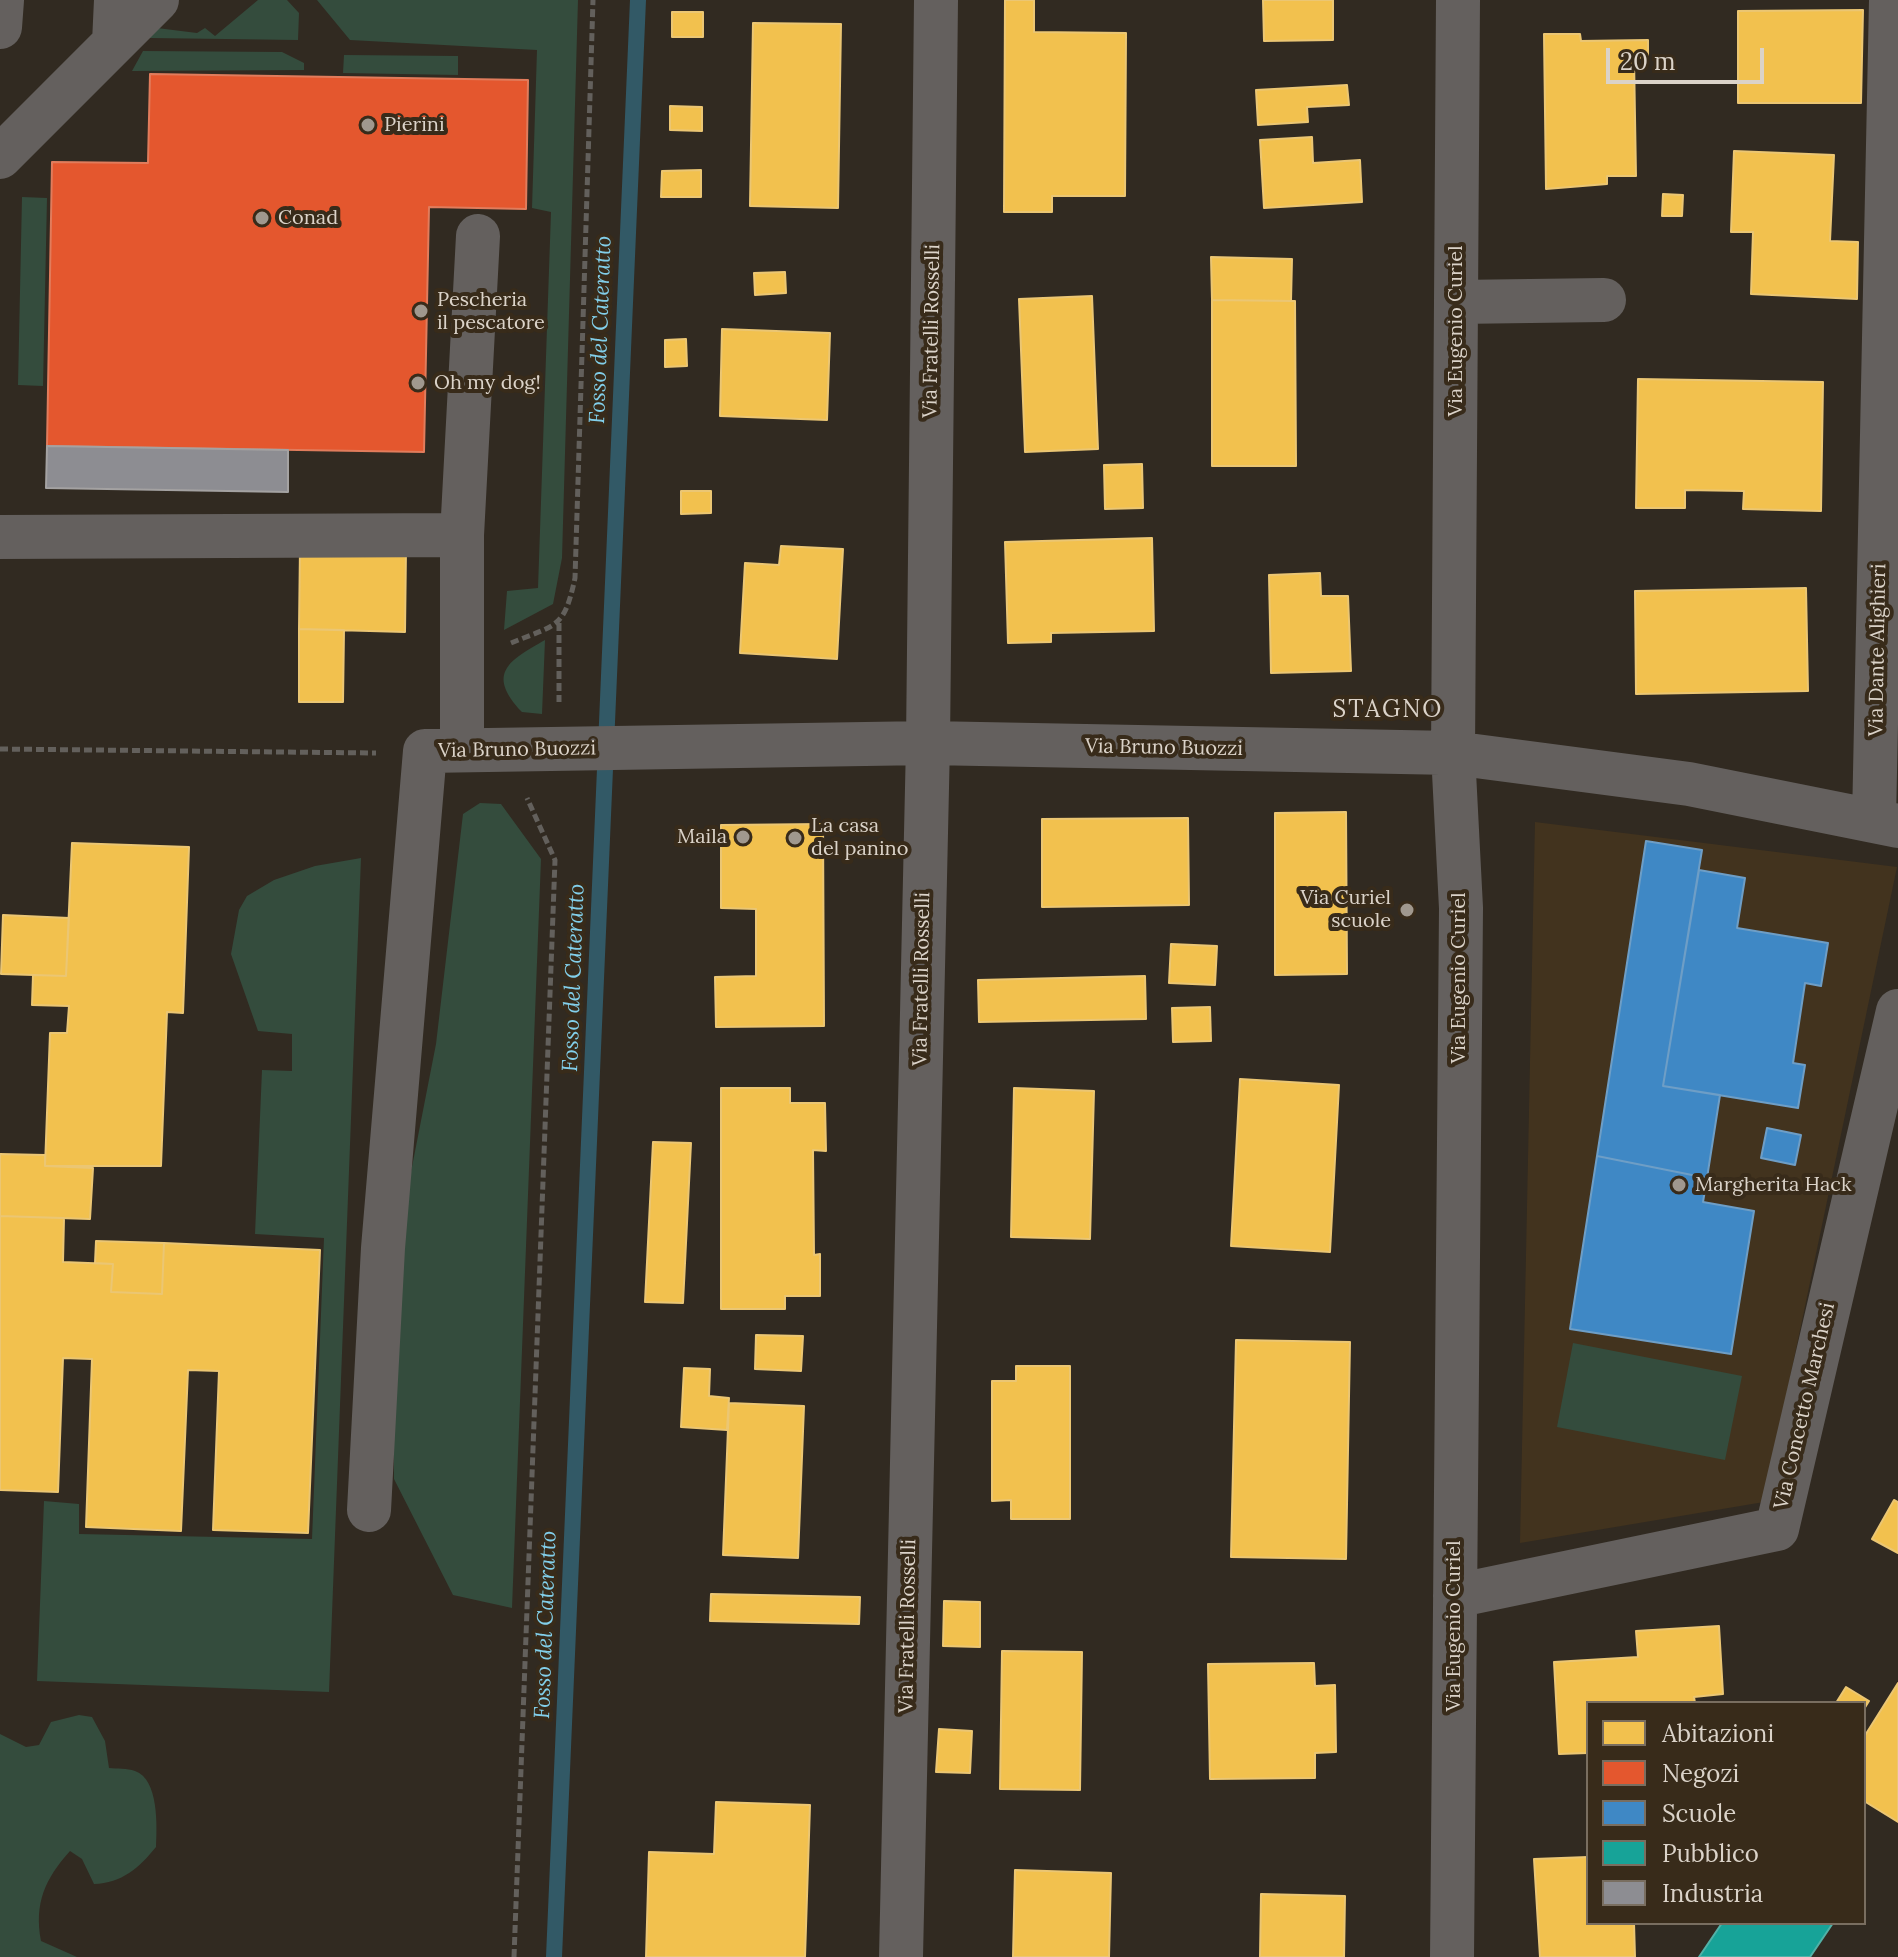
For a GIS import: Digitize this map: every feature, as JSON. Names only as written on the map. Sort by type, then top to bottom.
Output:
[{"type":"street","points":[[0,27],[2,0]]},
{"type":"street","points":[[114,43],[116,0]]},
{"type":"street","points":[[0,157],[157,0]]},
{"type":"street","name":"Via Fratelli Rosselli","points":[[901,1957],[928,743],[936,0]]},
{"type":"street","name":"Via Eugenio Curiel","points":[[1452,1957],[1461,908],[1453,753],[1458,0]]},
{"type":"street","name":"Via Dante Alighieri","points":[[1886,824],[1891,0]]},
{"type":"street","points":[[369,1510],[383,1248],[444,750],[462,535],[478,236]]},
{"type":"street","points":[[1456,302],[1604,300]]},
{"type":"street","points":[[0,537],[462,535]]},
{"type":"street","name":"Via Bruno Buozzi","points":[[444,750],[505,750],[566,730],[636,748],[928,743],[1453,753],[1689,784],[1886,824]]},
{"type":"street","name":"Via Concetto Marchesi","points":[[1455,1596],[1777,1529],[1898,1011]]},
{"type":"path","points":[[501,648],[559,623],[568,610],[575,578],[593,0]]},
{"type":"path","points":[[559,623],[566,730]]},
{"type":"path","points":[[0,749],[444,750]]},
{"type":"path","points":[[505,750],[555,860],[514,1957]]},
{"type":"shaded area","name":"Margherita Hack","points":[[1535,822],[1897,867],[1764,1502],[1520,1543]]},
{"type":"green space","points":[[258,0],[287,0],[299,13],[298,40],[150,38],[149,27],[197,33],[205,28],[215,36]]},
{"type":"green space","points":[[317,0],[578,0],[562,558],[553,604],[504,630],[507,591],[538,588],[551,212],[532,208],[537,50],[350,40]]},
{"type":"green space","points":[[143,51],[282,52],[304,63],[304,70],[132,71]]},
{"type":"green space","points":[[344,55],[458,56],[458,75],[343,73]]},
{"type":"green space","points":[[22,197],[47,198],[43,386],[18,385]]},
{"type":"green space","points":[[545,640],[542,714],[522,712],[505,687],[506,669],[521,654]]},
{"type":"green space","points":[[480,803],[501,804],[541,859],[512,1608],[453,1595],[394,1479],[393,1264],[436,1044],[463,814]]},
{"type":"green space","points":[[361,858],[329,1692],[37,1681],[44,1501],[79,1504],[79,1534],[312,1539],[324,1238],[255,1234],[262,1070],[292,1071],[292,1034],[258,1031],[231,954],[239,910],[247,896],[274,880],[315,866]]},
{"type":"green space","points":[[1573,1343],[1742,1376],[1725,1460],[1557,1427]]},
{"type":"green space","points":[[79,1715],[92,1717],[105,1741],[109,1768],[135,1771],[149,1783],[155,1804],[156,1847],[129,1873],[113,1881],[94,1884],[82,1859],[70,1851],[48,1882],[41,1903],[39,1927],[41,1941],[77,1957],[0,1957],[0,1734],[26,1747],[39,1745],[51,1722]]},
{"type":"building: Abitazioni","points":[[1005,0],[1034,0],[1034,32],[1126,33],[1125,196],[1052,196],[1052,212],[1004,212]]},
{"type":"building: Abitazioni","points":[[1263,0],[1333,0],[1333,40],[1264,41]]},
{"type":"building: Abitazioni","points":[[1863,10],[1861,103],[1738,103],[1738,11]]},
{"type":"building: Abitazioni","points":[[672,12],[703,12],[703,37],[672,37]]},
{"type":"building: Abitazioni","points":[[753,23],[841,24],[838,208],[750,206]]},
{"type":"building: Abitazioni","points":[[1544,34],[1580,34],[1581,41],[1648,40],[1648,57],[1634,58],[1636,176],[1607,176],[1607,184],[1546,189]]},
{"type":"building: Abitazioni","points":[[1347,85],[1349,105],[1307,107],[1308,122],[1258,125],[1256,90]]},
{"type":"building: Abitazioni","points":[[670,106],[702,107],[702,131],[670,130]]},
{"type":"building: Abitazioni","points":[[1312,137],[1313,163],[1360,160],[1362,202],[1264,208],[1260,140]]},
{"type":"building: Abitazioni","points":[[1734,151],[1834,155],[1830,241],[1858,242],[1857,299],[1751,294],[1753,232],[1731,232]]},
{"type":"building: Abitazioni","points":[[701,170],[701,197],[661,197],[662,171]]},
{"type":"building: Abitazioni","points":[[1663,194],[1683,195],[1682,216],[1662,216]]},
{"type":"building: Abitazioni","points":[[1211,257],[1292,259],[1291,301],[1212,300]]},
{"type":"building: Abitazioni","points":[[785,272],[786,293],[755,295],[754,273]]},
{"type":"building: Abitazioni","points":[[1092,296],[1098,449],[1025,452],[1019,299]]},
{"type":"building: Abitazioni","points":[[1212,300],[1295,301],[1296,466],[1212,466]]},
{"type":"building: Abitazioni","points":[[722,329],[830,333],[827,420],[720,416]]},
{"type":"building: Abitazioni","points":[[686,339],[687,366],[665,367],[665,340]]},
{"type":"building: Abitazioni","points":[[1638,379],[1823,382],[1821,511],[1743,509],[1744,491],[1685,490],[1685,508],[1636,508]]},
{"type":"building: Abitazioni","points":[[1142,464],[1143,508],[1105,509],[1104,465]]},
{"type":"building: Abitazioni","points":[[681,491],[711,491],[711,513],[681,514]]},
{"type":"building: Abitazioni","points":[[1152,538],[1154,631],[1051,633],[1051,642],[1008,643],[1005,542]]},
{"type":"building: Abitazioni","points":[[781,546],[843,549],[837,659],[740,653],[745,563],[779,565]]},
{"type":"building: Abitazioni","points":[[300,547],[406,549],[405,632],[299,629]]},
{"type":"building: Abitazioni","points":[[1320,573],[1321,596],[1348,596],[1351,671],[1271,673],[1269,575]]},
{"type":"building: Abitazioni","points":[[1806,588],[1808,691],[1636,694],[1635,591]]},
{"type":"building: Abitazioni","points":[[299,629],[344,630],[343,702],[299,702]]},
{"type":"building: Abitazioni","points":[[1346,812],[1347,974],[1275,975],[1275,813]]},
{"type":"building: Abitazioni","points":[[1188,818],[1189,905],[1042,907],[1042,819]]},
{"type":"building: Abitazioni","points":[[823,824],[824,1026],[716,1027],[715,977],[756,976],[756,909],[721,908],[721,825]]},
{"type":"building: Abitazioni","points":[[72,843],[189,847],[183,1013],[167,1012],[161,1166],[45,1166],[50,1033],[67,1033],[69,1006],[32,1005],[33,975],[66,976]]},
{"type":"building: Abitazioni","points":[[3,915],[69,918],[66,976],[1,974]]},
{"type":"building: Abitazioni","points":[[1171,944],[1217,946],[1215,985],[1169,983]]},
{"type":"building: Abitazioni","points":[[1145,976],[1146,1019],[979,1022],[978,980]]},
{"type":"building: Abitazioni","points":[[1210,1007],[1211,1041],[1173,1042],[1172,1008]]},
{"type":"building: Abitazioni","points":[[1240,1079],[1339,1085],[1330,1252],[1231,1246]]},
{"type":"building: Abitazioni","points":[[721,1088],[790,1088],[790,1103],[825,1103],[826,1151],[813,1150],[814,1255],[820,1254],[820,1296],[785,1296],[785,1309],[721,1309]]},
{"type":"building: Abitazioni","points":[[1014,1088],[1094,1091],[1090,1239],[1011,1237]]},
{"type":"building: Abitazioni","points":[[653,1142],[691,1143],[683,1303],[645,1302]]},
{"type":"building: Abitazioni","points":[[0,1154],[45,1155],[45,1166],[93,1168],[90,1219],[0,1216]]},
{"type":"building: Abitazioni","points":[[0,1216],[64,1218],[63,1262],[113,1264],[111,1292],[162,1294],[164,1243],[320,1250],[308,1533],[213,1530],[219,1371],[188,1370],[181,1531],[86,1527],[92,1359],[63,1358],[58,1492],[0,1490]]},
{"type":"building: Abitazioni","points":[[96,1241],[164,1243],[162,1294],[111,1292],[113,1264],[95,1263]]},
{"type":"building: Abitazioni","points":[[756,1335],[803,1336],[801,1371],[755,1369]]},
{"type":"building: Abitazioni","points":[[1236,1340],[1350,1342],[1346,1559],[1231,1557]]},
{"type":"building: Abitazioni","points":[[1016,1366],[1070,1366],[1070,1519],[1011,1519],[1011,1500],[992,1501],[992,1381],[1016,1381]]},
{"type":"building: Abitazioni","points":[[684,1368],[710,1369],[709,1396],[729,1398],[727,1430],[681,1427]]},
{"type":"building: Abitazioni","points":[[729,1403],[804,1406],[798,1558],[723,1555]]},
{"type":"building: Abitazioni","points":[[1894,1500],[1898,1502],[1898,1553],[1872,1539]]},
{"type":"building: Abitazioni","points":[[711,1594],[860,1597],[859,1624],[710,1621]]},
{"type":"building: Abitazioni","points":[[944,1601],[980,1602],[980,1647],[943,1646]]},
{"type":"building: Abitazioni","points":[[1719,1626],[1723,1694],[1694,1697],[1695,1701],[1586,1701],[1586,1753],[1559,1754],[1554,1662],[1638,1657],[1636,1631]]},
{"type":"building: Abitazioni","points":[[1002,1651],[1082,1652],[1080,1790],[1000,1789]]},
{"type":"building: Abitazioni","points":[[1314,1663],[1315,1686],[1335,1685],[1336,1752],[1315,1753],[1315,1778],[1210,1779],[1208,1664]]},
{"type":"building: Abitazioni","points":[[1898,1683],[1898,1822],[1866,1802],[1866,1734]]},
{"type":"building: Abitazioni","points":[[1846,1687],[1869,1701],[1866,1706],[1866,1701],[1837,1701]]},
{"type":"building: Abitazioni","points":[[939,1729],[972,1731],[970,1773],[936,1772]]},
{"type":"building: Abitazioni","points":[[716,1802],[810,1805],[805,1957],[646,1957],[649,1852],[714,1854]]},
{"type":"building: Abitazioni","points":[[1586,1857],[1586,1925],[1634,1925],[1635,1957],[1540,1957],[1534,1859]]},
{"type":"building: Abitazioni","points":[[1015,1870],[1111,1873],[1109,1957],[1013,1957]]},
{"type":"building: Abitazioni","points":[[1261,1894],[1345,1896],[1344,1957],[1260,1957]]},
{"type":"building: Negozi","points":[[150,74],[528,80],[526,209],[429,207],[424,452],[47,446],[52,162],[148,163]]},
{"type":"building: Scuole","points":[[1646,841],[1702,850],[1663,1086],[1720,1095],[1707,1178],[1597,1156]]},
{"type":"building: Scuole","points":[[1699,870],[1745,878],[1737,928],[1828,943],[1821,986],[1805,983],[1793,1063],[1805,1065],[1798,1108],[1663,1086]]},
{"type":"building: Scuole","points":[[1767,1128],[1801,1135],[1795,1165],[1761,1158]]},
{"type":"building: Scuole","points":[[1597,1156],[1707,1178],[1703,1202],[1754,1211],[1731,1354],[1570,1329]]},
{"type":"building: Pubblico","points":[[1721,1925],[1832,1925],[1810,1957],[1699,1957]]},
{"type":"building: Industria","points":[[47,446],[288,450],[288,492],[46,488]]},
{"type":"waterway","name":"Fosso del Cateratto","points":[[554,1957],[638,0]]},
{"type":"place","name":"Pierini","points":[[368,125]]},
{"type":"place","name":"Conad","points":[[262,218]]},
{"type":"place","name":"Pescheria il pescatore","points":[[421,311]]},
{"type":"place","name":"Oh my dog!","points":[[418,383]]},
{"type":"place","name":"Maila","points":[[743,837]]},
{"type":"place","name":"La casa del panino","points":[[795,838]]},
{"type":"place","name":"Via Curiel scuole","points":[[1407,910]]},
{"type":"place","name":"Margherita Hack","points":[[1679,1185]]},
{"type":"district","name":"STAGNO","points":[[1388,710]]}]
